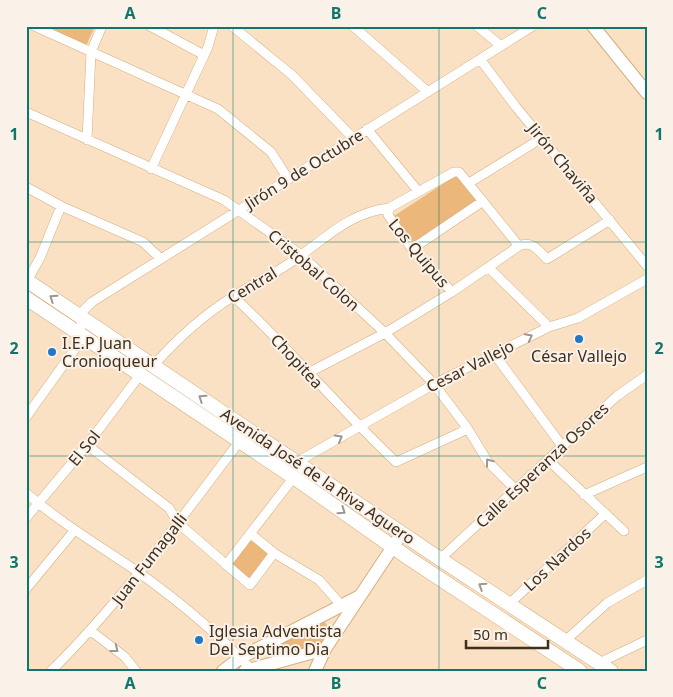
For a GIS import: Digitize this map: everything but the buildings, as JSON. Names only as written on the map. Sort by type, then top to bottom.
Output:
[{"type":"main road","name":"Avenida José de la Riva Aguero","points":[[27,281],[440,559],[605,667]]},
{"type":"main road","name":"Avenida José de la Riva Aguero","points":[[27,301],[294,477],[392,547],[580,671]]},
{"type":"street","points":[[34,26],[218,109],[271,152],[288,179]]},
{"type":"street","points":[[87,140],[91,52],[102,26]]},
{"type":"street","points":[[150,26],[204,55]]},
{"type":"street","points":[[151,168],[184,94],[204,55],[214,26]]},
{"type":"street","points":[[232,26],[292,76],[353,138]]},
{"type":"street","points":[[352,26],[428,92]]},
{"type":"street","points":[[477,26],[501,46]]},
{"type":"street","name":"Jirón 9 de Octubre","points":[[82,318],[84,310],[92,302],[533,26]]},
{"type":"street","points":[[593,26],[647,93]]},
{"type":"street","name":"Jirón Chaviña","points":[[480,59],[516,107],[647,266]]},
{"type":"street","name":"Cristobal Colon","points":[[26,112],[239,209],[300,254],[385,333],[434,384],[468,429],[488,462],[516,490]]},
{"type":"street","points":[[367,129],[418,192]]},
{"type":"street","points":[[520,246],[469,183],[542,138]]},
{"type":"street","name":"Los Quipus","points":[[452,292],[412,249],[388,215],[389,208],[454,172],[459,172],[469,183]]},
{"type":"street","points":[[26,187],[61,206],[143,242],[160,258]]},
{"type":"street","points":[[412,249],[483,202]]},
{"type":"street","points":[[27,281],[40,258],[61,206]]},
{"type":"street","name":"Central","points":[[153,366],[201,318],[233,296],[291,262],[339,226],[377,210],[389,208]]},
{"type":"street","points":[[308,373],[385,333],[452,292],[520,246],[531,244],[547,259],[610,220]]},
{"type":"street","points":[[489,268],[550,327]]},
{"type":"street","name":"Cesar Vallejo","points":[[297,462],[434,384],[550,327],[578,318],[647,279]]},
{"type":"street","name":"Chopitea","points":[[233,296],[359,427],[396,462],[468,429]]},
{"type":"street","points":[[26,417],[77,346],[82,318]]},
{"type":"street","points":[[495,355],[562,446]]},
{"type":"street","name":"El Sol","points":[[26,518],[87,445],[140,375]]},
{"type":"street","name":"Calle Esperanza Osores","points":[[440,559],[617,396],[647,375]]},
{"type":"street","name":"Juan Fumagalli","points":[[51,671],[91,631],[139,573],[239,442]]},
{"type":"street","points":[[87,445],[169,508],[178,523],[250,585],[274,553]]},
{"type":"street","points":[[548,460],[624,531]]},
{"type":"street","points":[[584,495],[647,467]]},
{"type":"street","points":[[226,565],[294,477]]},
{"type":"street","points":[[26,493],[74,531],[139,573],[240,658],[248,670],[325,649]]},
{"type":"street","name":"Los Nardos","points":[[509,604],[605,514]]},
{"type":"street","points":[[26,589],[74,531]]},
{"type":"street","points":[[315,671],[325,649],[402,533]]},
{"type":"street","points":[[251,534],[274,553],[319,580],[341,605]]},
{"type":"street","points":[[565,641],[607,603],[647,580]]},
{"type":"street","points":[[223,671],[240,658],[360,596]]},
{"type":"street","points":[[91,631],[125,657],[136,671]]},
{"type":"street","points":[[605,667],[647,640]]},
{"type":"street","points":[[272,642],[271,654],[278,662]]},
{"type":"shaded area","points":[[42,26],[95,26],[86,46]]},
{"type":"shaded area","points":[[455,176],[459,176],[478,201],[412,246],[394,223],[394,216]]},
{"type":"shaded area","points":[[251,539],[269,555],[248,580],[231,566]]},
{"type":"shaded area","points":[[324,621],[329,628],[322,643],[277,654],[275,646]]},
{"type":"place","name":"César Vallejo","points":[[579,339]]},
{"type":"place","name":"I.E.P Juan Cronioqueur","points":[[52,352]]},
{"type":"place","name":"Iglesia Adventista Del Septimo Dia","points":[[199,640]]}]
